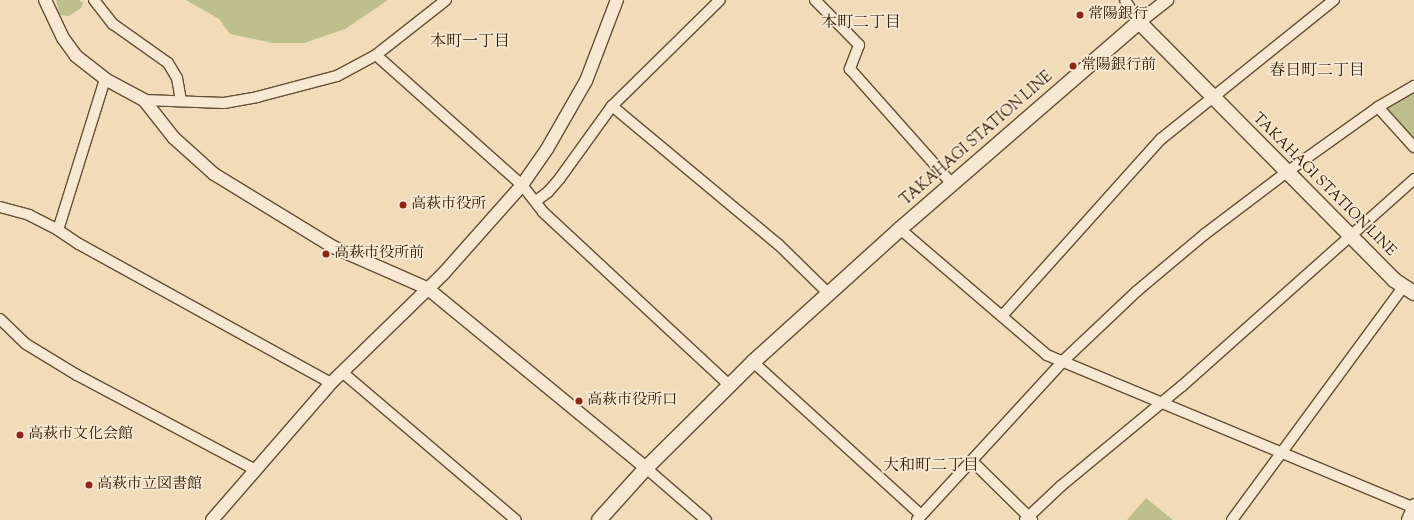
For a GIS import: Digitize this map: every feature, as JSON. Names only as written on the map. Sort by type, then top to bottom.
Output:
[{"type":"main road","name":"TAKAHAGI STATION LINE","points":[[598,520],[646,468],[753,362],[900,229],[1139,22],[1350,237],[1409,290]]},
{"type":"street","points":[[45,0],[63,38],[76,56],[105,79],[144,100],[157,119],[192,156],[240,192],[333,247],[427,288],[646,468],[706,520]]},
{"type":"street","points":[[94,0],[113,24],[168,63],[177,78],[182,100]]},
{"type":"street","points":[[144,100],[182,100],[224,103],[257,97],[336,76],[376,55],[446,0]]},
{"type":"street","points":[[212,520],[342,372],[444,273],[522,185],[547,149],[586,81],[617,0]]},
{"type":"street","points":[[536,200],[548,192],[560,178],[612,106],[720,0]]},
{"type":"street","points":[[815,0],[859,45],[850,69],[952,184]]},
{"type":"street","points":[[1125,0],[1139,22],[1167,0]]},
{"type":"street","points":[[1002,316],[1146,153],[1212,96],[1334,0]]},
{"type":"street","points":[[376,55],[522,185],[536,200],[543,212],[729,385]]},
{"type":"street","points":[[58,230],[105,79]]},
{"type":"street","points":[[753,362],[919,518],[973,462],[1063,361],[1169,263],[1287,172],[1378,107],[1414,86]]},
{"type":"street","points":[[612,106],[779,245],[829,294]]},
{"type":"street","points":[[1378,107],[1414,147]]},
{"type":"street","points":[[973,462],[1028,519],[1061,486],[1162,402],[1414,180]]},
{"type":"street","points":[[0,207],[18,210],[58,230],[78,244],[331,384]]},
{"type":"street","points":[[900,229],[1047,355],[1414,506],[1408,520]]},
{"type":"street","points":[[1232,520],[1409,290]]},
{"type":"street","points":[[0,318],[26,344],[77,375],[256,470]]},
{"type":"street","points":[[342,372],[516,520]]},
{"type":"green space","points":[[56,0],[79,0],[83,3],[81,8],[69,16],[60,15]]},
{"type":"green space","points":[[186,0],[388,0],[345,29],[304,43],[273,43],[230,34],[219,19]]},
{"type":"green space","points":[[1414,86],[1414,147],[1378,107]]},
{"type":"green space","points":[[1146,498],[1173,520],[1127,520]]},
{"type":"place","name":"常陽銀行","points":[[1080,15]]},
{"type":"place","name":"常陽銀行前","points":[[1073,66]]},
{"type":"place","name":"高萩市役所","points":[[403,205]]},
{"type":"place","name":"高萩市役所前","points":[[326,254]]},
{"type":"place","name":"高萩市役所口","points":[[579,401]]},
{"type":"place","name":"高萩市文化会館","points":[[20,435]]},
{"type":"place","name":"高萩市立図書館","points":[[89,485]]},
{"type":"district","name":"本町二丁目","points":[[861,24]]},
{"type":"district","name":"本町一丁目","points":[[470,43]]},
{"type":"district","name":"春日町二丁目","points":[[1317,72]]},
{"type":"district","name":"大和町二丁目","points":[[931,467]]}]
